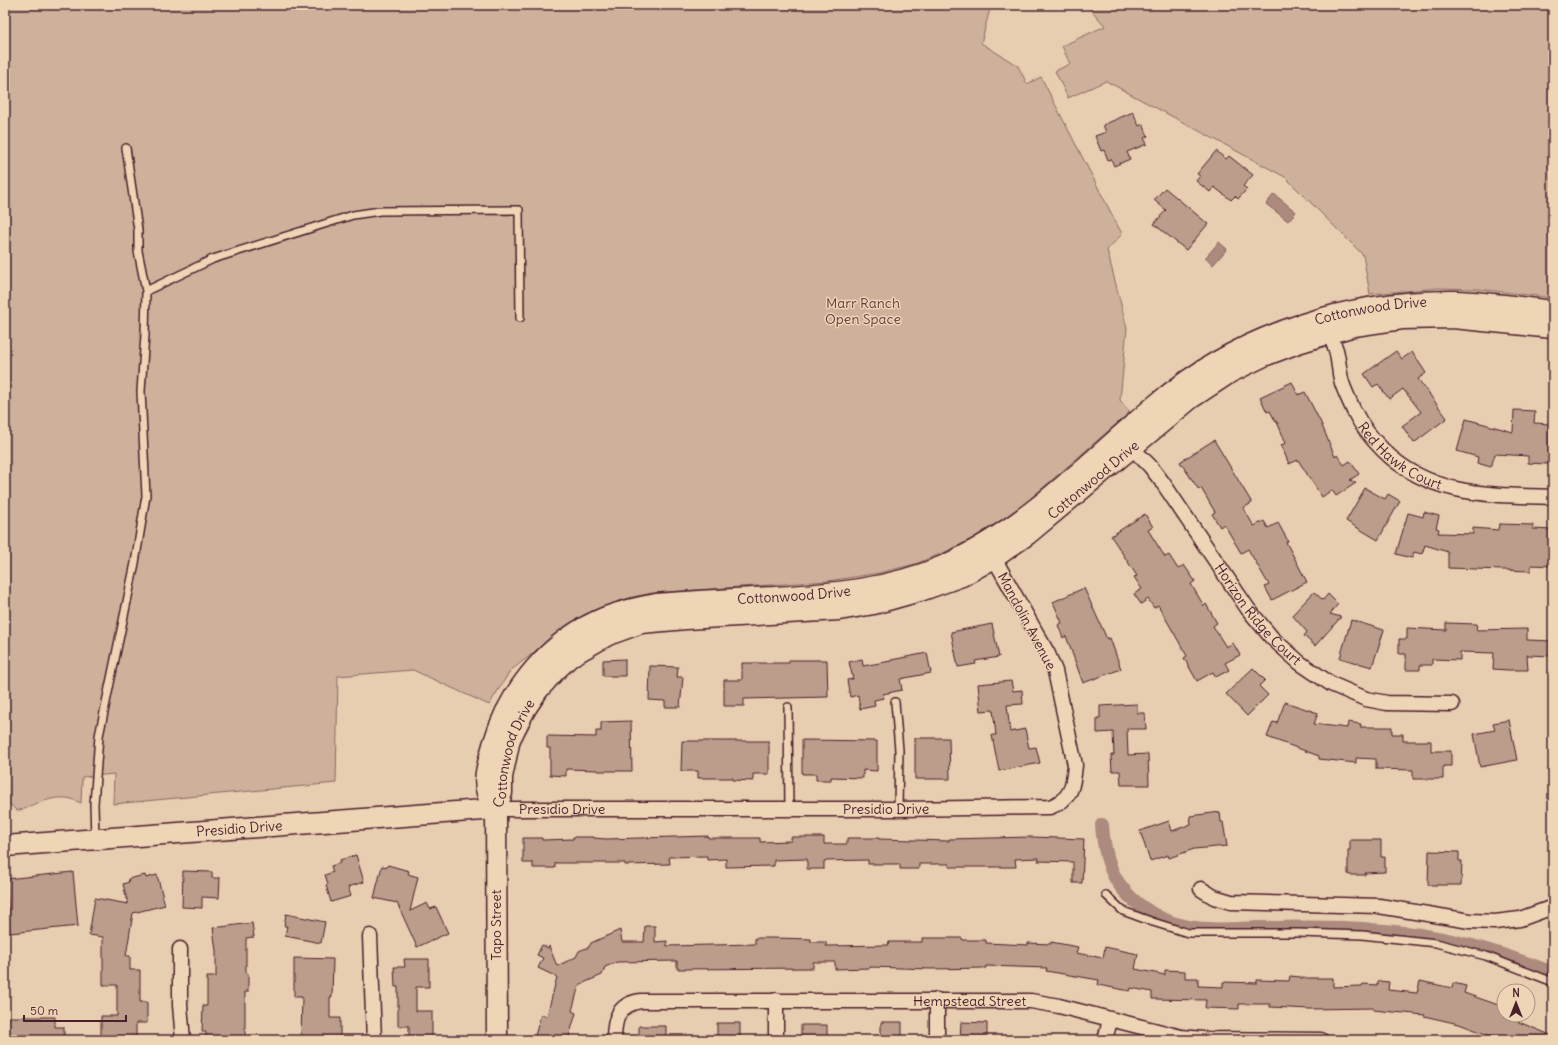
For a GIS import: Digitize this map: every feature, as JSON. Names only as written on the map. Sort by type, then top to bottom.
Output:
[{"type":"street","name":"Cottonwood Drive","points":[[496,809],[502,793],[502,776],[510,739],[526,708],[538,690],[571,656],[608,634],[641,624],[686,619],[839,610],[874,604],[920,591],[962,576],[990,551],[1028,534],[1126,442],[1231,372],[1264,356],[1298,343],[1353,311],[1389,304],[1478,302],[1553,311]]},
{"type":"street","name":"Cottonwood Drive","points":[[1326,326],[1354,326],[1402,319],[1453,318],[1553,328]]},
{"type":"street","name":"Red Hawk Court","points":[[1326,326],[1336,351],[1342,383],[1354,412],[1372,439],[1391,458],[1414,474],[1439,485],[1454,489],[1484,495],[1553,497]]},
{"type":"street","name":"Horizon Ridge Court","points":[[1126,442],[1163,483],[1248,608],[1272,638],[1300,664],[1331,684],[1366,699],[1387,703],[1452,704]]},
{"type":"street","name":"Mandolin Avenue","points":[[990,551],[1048,654],[1055,671],[1075,765],[1074,781],[1069,795]]},
{"type":"street","name":"Presidio Drive","points":[[5,846],[496,809],[898,809],[1050,807],[1061,803],[1069,795]]},
{"type":"street","name":"Tapo Street","points":[[496,809],[497,1040]]},
{"type":"street","points":[[1201,889],[1214,897],[1231,902],[1379,906],[1470,921],[1495,922],[1520,918],[1553,907]]},
{"type":"street","points":[[370,936],[374,1040]]},
{"type":"street","points":[[180,949],[180,1005],[183,1040]]},
{"type":"street","points":[[776,1000],[776,1040]]},
{"type":"street","name":"Hempstead Street","points":[[614,1040],[615,1022],[624,1006],[632,1002],[776,1000],[1031,1001],[1059,1006],[1181,1037],[1203,1039],[1321,1040]]},
{"type":"street","points":[[937,1000],[937,1040]]},
{"type":"street","points":[[1105,1040],[1110,1020]]},
{"type":"lane","points":[[95,840],[94,804],[99,736],[135,563],[146,496],[141,391],[146,291],[138,251],[138,230],[126,148]]},
{"type":"lane","points":[[146,291],[213,258],[353,215],[380,211],[519,210],[520,318]]},
{"type":"lane","points":[[895,702],[899,750],[898,809]]},
{"type":"lane","points":[[788,707],[789,809]]},
{"type":"lane","points":[[1106,895],[1123,911],[1153,922],[1188,932],[1362,935],[1436,943],[1486,956],[1553,982]]},
{"type":"green space","name":"Marr Ranch Open Space","points":[[5,5],[991,5],[981,43],[1018,66],[1027,84],[1041,77],[1122,234],[1107,250],[1127,328],[1120,400],[1130,412],[1021,507],[974,538],[915,564],[879,573],[828,581],[652,593],[632,597],[584,615],[547,641],[510,671],[489,705],[413,670],[338,676],[336,783],[113,804],[114,774],[82,777],[81,803],[68,798],[54,798],[17,811],[5,800]]},
{"type":"green space","points":[[1087,5],[1553,5],[1553,298],[1478,289],[1439,288],[1370,294],[1363,255],[1285,177],[1106,81],[1068,98],[1055,71],[1070,64],[1062,46],[1105,26]]},
{"type":"shaded area","points":[[1274,194],[1296,212],[1288,221],[1266,204]]},
{"type":"shaded area","points":[[1219,242],[1227,249],[1213,265],[1205,258]]},
{"type":"building","points":[[1133,112],[1139,126],[1143,124],[1148,136],[1144,138],[1147,144],[1127,152],[1130,159],[1114,166],[1111,159],[1108,160],[1104,150],[1101,151],[1095,136],[1106,132],[1103,125]]},
{"type":"building","points":[[1216,151],[1226,159],[1229,156],[1253,175],[1243,186],[1247,189],[1238,199],[1235,196],[1231,200],[1214,187],[1210,192],[1196,181],[1200,176],[1197,174]]},
{"type":"building","points":[[1165,188],[1208,224],[1186,250],[1154,224],[1166,210],[1154,200]]},
{"type":"building","points":[[1396,351],[1402,359],[1412,352],[1426,373],[1418,379],[1447,418],[1414,443],[1402,426],[1421,412],[1403,389],[1389,399],[1378,384],[1373,387],[1364,374]]},
{"type":"building","points":[[1292,382],[1298,395],[1305,392],[1321,423],[1335,457],[1337,455],[1344,465],[1350,461],[1359,474],[1350,480],[1356,483],[1336,496],[1332,490],[1322,497],[1298,460],[1289,464],[1281,445],[1286,443],[1277,422],[1270,411],[1267,412],[1260,397]]},
{"type":"building","points":[[1514,410],[1535,411],[1534,423],[1550,424],[1548,464],[1528,463],[1528,456],[1495,454],[1491,467],[1477,463],[1478,457],[1457,451],[1466,419],[1513,432]]},
{"type":"building","points":[[1214,440],[1252,503],[1243,508],[1254,526],[1264,521],[1268,528],[1278,523],[1288,541],[1286,542],[1307,582],[1272,600],[1265,587],[1269,585],[1248,549],[1241,553],[1224,524],[1220,527],[1212,514],[1215,512],[1201,488],[1199,490],[1180,462]]},
{"type":"building","points":[[1365,488],[1385,499],[1388,494],[1400,501],[1378,540],[1346,521]]},
{"type":"building","points":[[1424,512],[1439,516],[1436,528],[1439,529],[1438,533],[1473,534],[1473,528],[1498,530],[1499,524],[1533,525],[1533,529],[1553,530],[1553,566],[1531,565],[1531,571],[1448,568],[1448,552],[1425,545],[1422,554],[1414,552],[1412,558],[1396,554],[1408,513],[1423,517]]},
{"type":"building","points":[[1145,514],[1153,527],[1148,530],[1165,557],[1169,555],[1178,569],[1184,565],[1195,581],[1191,584],[1204,606],[1206,604],[1217,623],[1213,626],[1226,647],[1233,643],[1240,655],[1225,663],[1229,670],[1216,677],[1213,672],[1197,681],[1184,658],[1187,656],[1158,605],[1154,608],[1148,599],[1141,604],[1134,594],[1142,589],[1134,577],[1137,576],[1111,536]]},
{"type":"building","points":[[1084,588],[1107,639],[1110,638],[1121,669],[1083,683],[1066,636],[1063,638],[1058,625],[1062,623],[1053,602]]},
{"type":"building","points":[[1314,592],[1323,600],[1328,594],[1338,604],[1330,614],[1341,617],[1315,646],[1304,636],[1307,632],[1292,615]]},
{"type":"building","points":[[1351,620],[1384,630],[1372,667],[1340,658]]},
{"type":"building","points":[[1446,623],[1477,624],[1476,630],[1527,629],[1527,640],[1553,641],[1553,656],[1527,655],[1528,670],[1508,670],[1493,669],[1494,653],[1460,652],[1460,660],[1432,659],[1432,665],[1420,665],[1420,670],[1406,670],[1406,654],[1399,654],[1399,639],[1407,639],[1407,628],[1446,630]]},
{"type":"building","points":[[992,624],[999,657],[975,661],[976,664],[958,667],[951,632]]},
{"type":"building","points":[[927,653],[931,673],[900,679],[902,690],[883,694],[884,698],[874,700],[875,706],[860,709],[858,695],[850,697],[847,680],[853,679],[849,662],[862,659],[863,666]]},
{"type":"building","points":[[625,659],[625,676],[603,676],[603,660]]},
{"type":"building","points":[[789,660],[827,660],[828,697],[744,699],[744,706],[724,706],[724,680],[742,680],[742,663],[789,663]]},
{"type":"building","points":[[650,666],[678,667],[677,677],[683,677],[680,707],[665,707],[665,701],[649,700]]},
{"type":"building","points":[[1253,668],[1265,680],[1259,686],[1268,695],[1247,716],[1226,694]]},
{"type":"building","points":[[1011,681],[1013,691],[1022,690],[1023,704],[1007,705],[1010,732],[1025,729],[1029,748],[1036,747],[1040,763],[999,771],[992,735],[996,735],[993,710],[981,711],[978,684]]},
{"type":"building","points":[[1285,702],[1318,713],[1314,724],[1347,728],[1348,722],[1361,724],[1360,727],[1392,727],[1392,734],[1403,734],[1403,741],[1431,741],[1431,751],[1451,751],[1451,766],[1443,766],[1443,779],[1413,779],[1413,770],[1376,769],[1376,759],[1356,758],[1356,763],[1319,759],[1319,756],[1267,737],[1273,722],[1277,723]]},
{"type":"building","points":[[1137,704],[1137,713],[1145,713],[1146,729],[1127,729],[1128,755],[1148,754],[1149,785],[1121,785],[1120,771],[1112,771],[1111,755],[1114,755],[1113,732],[1097,733],[1097,718],[1100,718],[1100,706]]},
{"type":"building","points":[[1509,720],[1517,760],[1480,767],[1474,734],[1495,730],[1493,723]]},
{"type":"building","points":[[631,721],[632,771],[566,769],[566,776],[550,775],[550,748],[547,748],[547,736],[596,737],[596,731],[601,731],[601,722]]},
{"type":"building","points":[[915,738],[949,738],[950,779],[915,779]]},
{"type":"building","points":[[802,740],[877,741],[877,771],[863,770],[863,778],[831,777],[831,780],[816,780],[816,774],[802,774]]},
{"type":"building","points":[[682,741],[769,741],[769,774],[753,774],[753,781],[733,780],[733,778],[698,778],[698,771],[681,771]]},
{"type":"building","points":[[1220,812],[1227,846],[1194,849],[1169,858],[1168,855],[1150,861],[1140,831],[1169,821],[1172,831],[1191,824],[1190,816]]},
{"type":"building","points":[[708,836],[708,838],[760,838],[760,842],[791,841],[791,837],[824,837],[824,844],[847,844],[847,838],[949,841],[949,839],[1032,837],[1084,839],[1082,883],[1073,883],[1073,862],[1038,861],[1039,858],[1015,859],[1016,867],[949,867],[949,864],[919,864],[919,869],[900,869],[900,864],[868,864],[868,860],[824,861],[824,869],[807,869],[807,859],[774,860],[774,866],[726,867],[726,859],[707,860],[707,856],[669,857],[670,864],[625,865],[625,863],[555,863],[555,868],[533,868],[533,863],[523,863],[523,838],[542,838],[542,840],[573,839],[573,837],[594,837],[606,839]]},
{"type":"building","points":[[1350,840],[1381,840],[1381,857],[1385,857],[1385,872],[1365,873],[1365,875],[1348,874],[1348,850],[1350,850]]},
{"type":"building","points":[[1429,851],[1459,852],[1459,861],[1462,861],[1461,885],[1428,885]]},
{"type":"building","points":[[356,855],[364,882],[348,887],[351,896],[331,902],[325,875],[333,872],[331,866],[340,863],[340,860]]},
{"type":"building","points":[[388,865],[409,871],[408,874],[418,877],[410,911],[427,903],[430,909],[436,907],[448,933],[417,947],[397,903],[374,898],[382,866],[387,867]]},
{"type":"building","points":[[183,871],[212,872],[212,878],[220,878],[219,898],[202,897],[202,908],[182,907]]},
{"type":"building","points":[[73,872],[78,926],[10,933],[6,879]]},
{"type":"building","points":[[145,875],[146,878],[157,875],[165,905],[133,913],[126,956],[130,956],[130,970],[140,970],[140,1002],[147,1002],[147,1023],[136,1023],[136,1039],[101,1039],[101,1016],[117,1016],[117,985],[103,985],[103,937],[89,935],[95,898],[128,904],[123,884],[129,882],[128,879]]},
{"type":"building","points":[[286,914],[325,922],[321,943],[285,936],[287,926],[284,926]]},
{"type":"building","points":[[252,923],[254,937],[246,938],[246,974],[248,974],[248,992],[245,992],[245,1040],[206,1040],[206,1032],[202,1032],[203,1006],[207,1006],[207,977],[216,977],[216,951],[213,928]]},
{"type":"building","points":[[645,926],[655,926],[655,942],[667,941],[667,946],[755,944],[755,938],[811,939],[811,942],[826,942],[826,946],[888,945],[889,942],[922,942],[922,938],[962,938],[963,940],[986,940],[986,943],[1028,945],[1028,943],[1051,944],[1051,942],[1078,947],[1076,953],[1103,958],[1105,947],[1138,954],[1135,969],[1165,975],[1165,970],[1185,971],[1185,978],[1198,978],[1198,986],[1223,987],[1223,982],[1257,983],[1257,980],[1289,981],[1290,976],[1301,978],[1333,978],[1333,987],[1362,986],[1363,984],[1378,985],[1378,981],[1389,982],[1388,990],[1417,993],[1420,981],[1452,988],[1453,983],[1466,986],[1464,993],[1496,1004],[1496,1023],[1521,1023],[1553,1036],[1553,1040],[1502,1040],[1459,1024],[1424,1016],[1425,1015],[1373,1010],[1373,1008],[1310,1009],[1270,1007],[1270,1004],[1239,1004],[1239,1009],[1205,1008],[1206,1000],[1152,999],[1152,992],[1131,988],[1130,991],[1098,985],[1099,980],[1046,971],[1047,968],[986,966],[986,968],[931,969],[870,967],[835,969],[835,962],[813,962],[813,968],[677,969],[677,961],[617,962],[605,967],[602,975],[579,985],[572,1011],[576,1013],[568,1040],[551,1040],[535,1036],[541,1014],[547,1016],[557,977],[538,968],[543,958],[537,955],[542,945],[548,948],[549,946],[557,966],[576,957],[579,951],[589,947],[591,943],[620,930],[622,942],[644,942]]},
{"type":"building","points":[[294,958],[333,959],[330,1018],[340,1018],[340,1039],[301,1039],[302,997],[294,997]]},
{"type":"building","points":[[404,959],[429,959],[429,987],[416,987],[416,1011],[432,1011],[432,1040],[409,1040],[409,1026],[398,1026],[398,987],[395,987],[394,967],[405,967]]},
{"type":"building","points":[[5,1017],[55,1017],[55,1027],[64,1027],[64,1040],[5,1040]]},
{"type":"building","points":[[881,1022],[902,1022],[902,1040],[881,1040]]},
{"type":"building","points":[[961,1022],[987,1023],[987,1040],[960,1040]]},
{"type":"building","points":[[717,1023],[740,1023],[740,1040],[717,1040]]},
{"type":"building","points":[[801,1025],[827,1025],[827,1037],[823,1037],[823,1040],[801,1040]]},
{"type":"building","points":[[639,1026],[666,1026],[666,1040],[639,1040]]},
{"type":"waterway","points":[[1102,825],[1104,846],[1108,861],[1115,878],[1122,888],[1131,898],[1152,914],[1176,924],[1188,927],[1213,929],[1329,928],[1407,933],[1475,947],[1509,957],[1553,973]]}]
